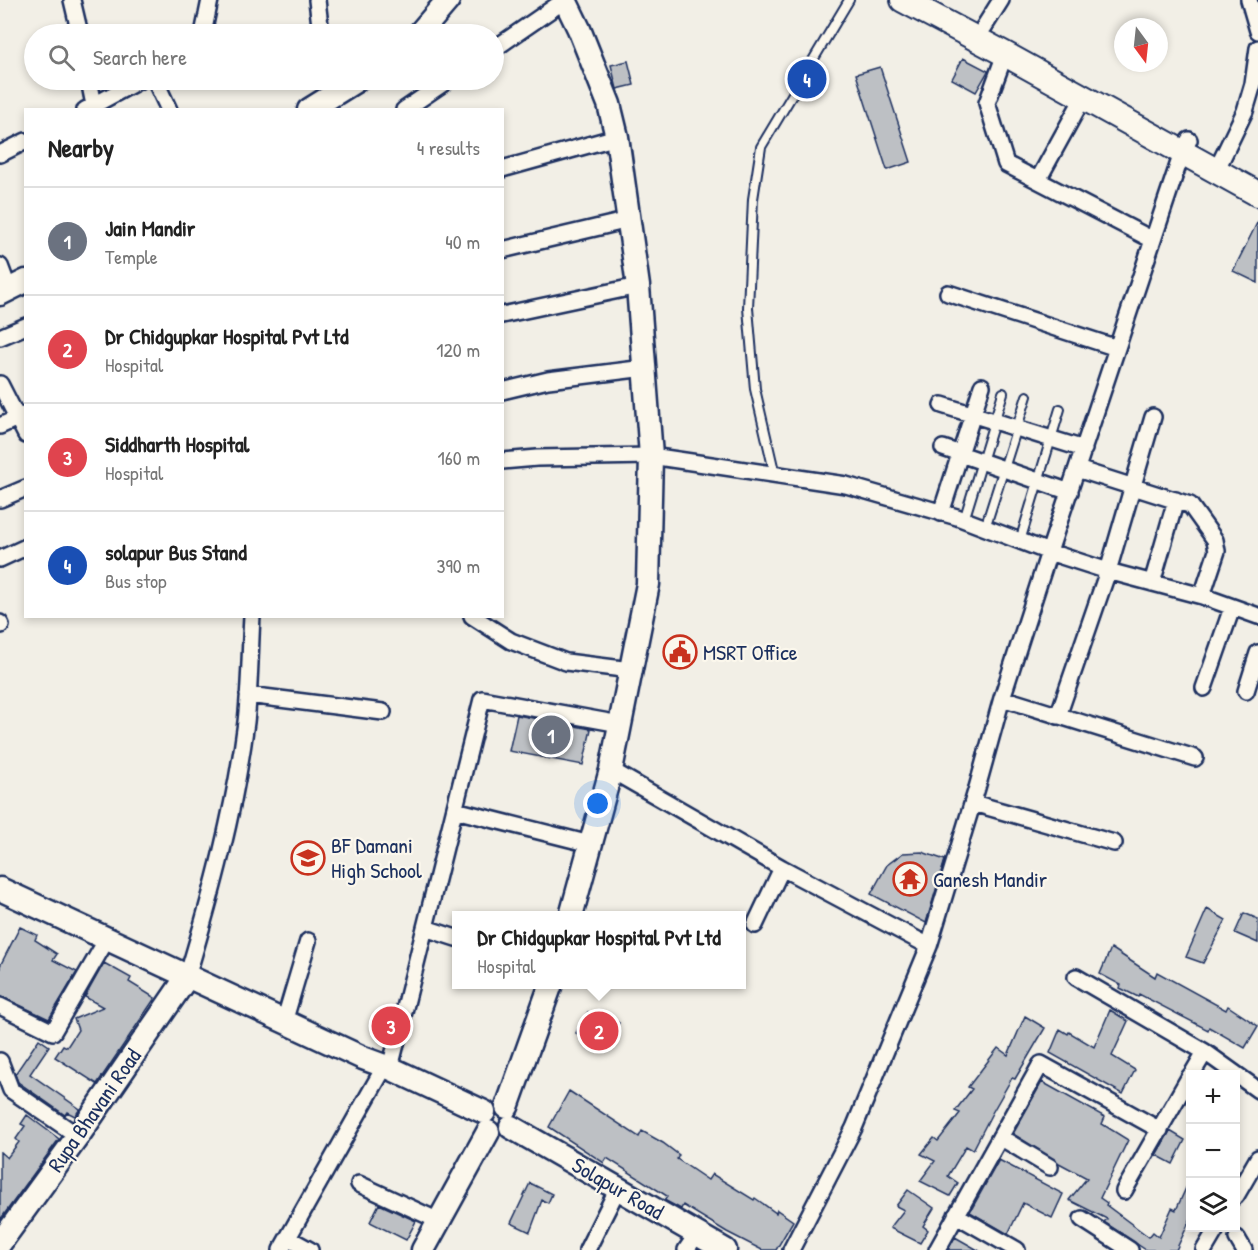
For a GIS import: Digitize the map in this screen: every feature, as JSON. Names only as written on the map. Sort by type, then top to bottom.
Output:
[{"type":"main road","points":[[428,24],[448,0]]},
{"type":"main road","points":[[565,0],[609,104],[617,137],[638,286],[651,456],[648,584],[611,770],[572,911]]},
{"type":"main road","points":[[903,0],[1083,98],[1186,146]]},
{"type":"main road","points":[[936,0],[1219,165],[1258,194]]},
{"type":"main road","points":[[311,108],[326,90]]},
{"type":"main road","points":[[1219,165],[1258,177]]},
{"type":"main road","name":"Solapur Road","points":[[0,889],[363,1059],[388,1067],[499,1122],[618,1188],[692,1242],[724,1250]]},
{"type":"main road","name":"Rupa Bhavani Road","points":[[0,1243],[78,1136],[187,977]]},
{"type":"main road","points":[[438,1250],[499,1122],[548,989]]},
{"type":"main road","points":[[423,1250],[499,1122]]},
{"type":"street","points":[[72,0],[78,24]]},
{"type":"street","points":[[206,24],[210,0]]},
{"type":"street","points":[[318,0],[320,24]]},
{"type":"street","points":[[504,42],[565,0]]},
{"type":"street","points":[[984,27],[1001,0]]},
{"type":"street","points":[[1249,0],[1258,31]]},
{"type":"street","points":[[1219,165],[1245,111],[1253,84],[1258,48]]},
{"type":"street","points":[[1005,54],[987,103],[1006,164],[1154,240]]},
{"type":"street","points":[[89,90],[89,107],[121,90]]},
{"type":"street","points":[[160,90],[168,108]]},
{"type":"street","points":[[407,108],[433,90]]},
{"type":"street","points":[[1038,180],[1083,98]]},
{"type":"street","points":[[504,168],[617,137]]},
{"type":"street","points":[[0,154],[24,142]]},
{"type":"street","points":[[791,1250],[854,1128],[929,946],[973,803],[1002,698],[1186,146]]},
{"type":"street","points":[[504,250],[629,220]]},
{"type":"street","points":[[0,266],[12,288]]},
{"type":"street","points":[[504,315],[638,286]]},
{"type":"street","points":[[948,293],[1117,348]]},
{"type":"street","points":[[0,337],[24,327]]},
{"type":"street","points":[[504,391],[548,380],[645,368]]},
{"type":"street","points":[[0,384],[21,416],[0,426]]},
{"type":"street","points":[[941,513],[982,386]]},
{"type":"street","points":[[942,405],[1084,449]]},
{"type":"street","points":[[1058,716],[1108,571],[1153,417]]},
{"type":"street","points":[[943,448],[1070,492]]},
{"type":"street","points":[[504,458],[651,456],[846,485],[964,520],[1108,571],[1202,596],[1258,616]]},
{"type":"street","points":[[1077,469],[1190,505],[1215,540],[1217,551],[1202,596]]},
{"type":"street","points":[[0,499],[24,489]]},
{"type":"street","points":[[1152,583],[1176,501]]},
{"type":"street","points":[[0,560],[24,548]]},
{"type":"street","points":[[1204,688],[1232,608]]},
{"type":"street","points":[[187,977],[223,847],[246,721],[252,618]]},
{"type":"street","points":[[475,618],[511,641],[566,662],[631,670]]},
{"type":"street","points":[[1246,690],[1258,653]]},
{"type":"street","points":[[248,695],[383,712]]},
{"type":"street","points":[[1002,698],[1195,758]]},
{"type":"street","points":[[310,1250],[284,1244],[388,1067],[482,699],[620,724]]},
{"type":"street","points":[[611,770],[782,868],[929,946]]},
{"type":"street","points":[[973,803],[1114,843]]},
{"type":"street","points":[[455,810],[590,844]]},
{"type":"street","points":[[755,925],[782,868]]},
{"type":"street","points":[[425,928],[452,937]]},
{"type":"street","points":[[0,1006],[53,1032],[106,939]]},
{"type":"street","points":[[284,1022],[308,941]]},
{"type":"street","points":[[1076,977],[1205,1052],[1258,1090]]},
{"type":"street","points":[[1194,1070],[1205,1052]]},
{"type":"street","points":[[0,1061],[11,1090],[78,1136]]},
{"type":"street","points":[[937,1250],[1041,1064],[1160,1130]]},
{"type":"street","points":[[1124,1191],[1186,1084]]},
{"type":"street","points":[[1000,1137],[1050,1167]]},
{"type":"street","points":[[1240,1191],[1257,1172]]},
{"type":"street","points":[[360,1184],[439,1221]]},
{"type":"street","points":[[587,1250],[618,1188]]},
{"type":"street","points":[[956,1215],[1017,1250]]},
{"type":"street","points":[[1082,1220],[1130,1250]]},
{"type":"street","points":[[1204,1250],[1214,1232]]},
{"type":"lane","points":[[775,475],[755,389],[748,308],[753,199],[761,147],[849,0]]},
{"type":"lane","points":[[964,520],[1003,393]]},
{"type":"lane","points":[[985,528],[1028,396]]},
{"type":"lane","points":[[1020,541],[1060,409]]},
{"type":"building","points":[[963,58],[988,71],[976,92],[952,79]]},
{"type":"building","points":[[628,61],[634,85],[617,89],[611,65]]},
{"type":"building","points":[[880,67],[911,162],[887,170],[856,74]]},
{"type":"building","points":[[1258,221],[1258,283],[1233,271]]},
{"type":"building","points":[[517,715],[591,729],[583,765],[509,751]]},
{"type":"building","name":"Ganesh Mandir","points":[[922,852],[945,860],[926,923],[871,894],[887,865],[903,853]]},
{"type":"building","points":[[1207,909],[1226,920],[1203,963],[1186,957]]},
{"type":"building","points":[[1244,913],[1258,919],[1258,943],[1235,933]]},
{"type":"building","points":[[20,927],[37,935],[35,940],[57,954],[53,960],[77,972],[49,1019],[0,996],[0,966]]},
{"type":"building","points":[[1111,948],[1155,977],[1157,972],[1226,1010],[1228,1006],[1258,1026],[1245,1048],[1209,1027],[1208,1030],[1139,994],[1138,997],[1120,988],[1121,985],[1100,974]]},
{"type":"building","points":[[104,963],[131,978],[129,982],[155,998],[97,1084],[55,1057],[63,1045],[67,1047],[78,1030],[74,1019],[103,1007],[85,997]]},
{"type":"building","points":[[385,1009],[394,1011],[388,1038],[378,1035]]},
{"type":"building","points":[[1110,1010],[1128,1021],[1112,1056],[1135,1070],[1123,1094],[1050,1053],[1060,1029],[1094,1047]]},
{"type":"building","points":[[588,1012],[602,1019],[604,1015],[619,1023],[604,1049],[576,1033]]},
{"type":"building","points":[[1025,1016],[1045,1028],[1015,1079],[1012,1078],[973,1150],[966,1146],[948,1176],[958,1183],[950,1196],[920,1181],[935,1161],[921,1154],[934,1138],[938,1141],[960,1113],[955,1111],[972,1089],[968,1087],[998,1048],[1008,1055]]},
{"type":"building","points":[[39,1039],[49,1046],[30,1074],[80,1109],[75,1116],[67,1112],[65,1115],[18,1082],[15,1074]]},
{"type":"building","points":[[1042,1082],[1105,1117],[1102,1124],[1128,1140],[1100,1198],[1149,1237],[1153,1232],[1159,1237],[1172,1208],[1176,1210],[1186,1188],[1186,1229],[1176,1250],[1146,1250],[1104,1222],[1107,1219],[1069,1200],[1087,1178],[1013,1134]]},
{"type":"building","points":[[569,1091],[639,1137],[642,1131],[663,1143],[679,1155],[677,1159],[708,1180],[712,1174],[793,1221],[776,1250],[762,1250],[683,1205],[681,1209],[664,1200],[667,1196],[607,1158],[604,1163],[549,1127]]},
{"type":"building","points":[[27,1115],[59,1139],[0,1220],[0,1152],[7,1158],[19,1142],[16,1139],[25,1126],[21,1124]]},
{"type":"building","points":[[1170,1131],[1185,1140],[1173,1164],[1156,1155]]},
{"type":"building","points":[[999,1160],[1063,1194],[1052,1218],[1023,1203],[1008,1234],[970,1212]]},
{"type":"building","points":[[530,1183],[552,1194],[548,1203],[542,1200],[530,1232],[511,1223]]},
{"type":"building","points":[[908,1190],[934,1208],[923,1226],[928,1230],[920,1243],[890,1228],[904,1210],[896,1206]]},
{"type":"building","points":[[379,1204],[416,1221],[406,1240],[370,1222]]},
{"type":"building","points":[[955,1237],[978,1250],[948,1250]]},
{"type":"place","name":"solapur Bus Stand","points":[[807,79]]},
{"type":"place","name":"MSRT Office","points":[[680,652]]},
{"type":"place","name":"Jain Mandir","points":[[551,735]]},
{"type":"place","name":"BF Damani High School","points":[[308,858]]},
{"type":"place","name":"Ganesh Mandir","points":[[910,879]]},
{"type":"place","name":"Siddharth Hospital","points":[[391,1026]]},
{"type":"place","name":"Dr Chidgupkar Hospital Pvt Ltd","points":[[599,1031]]}]
